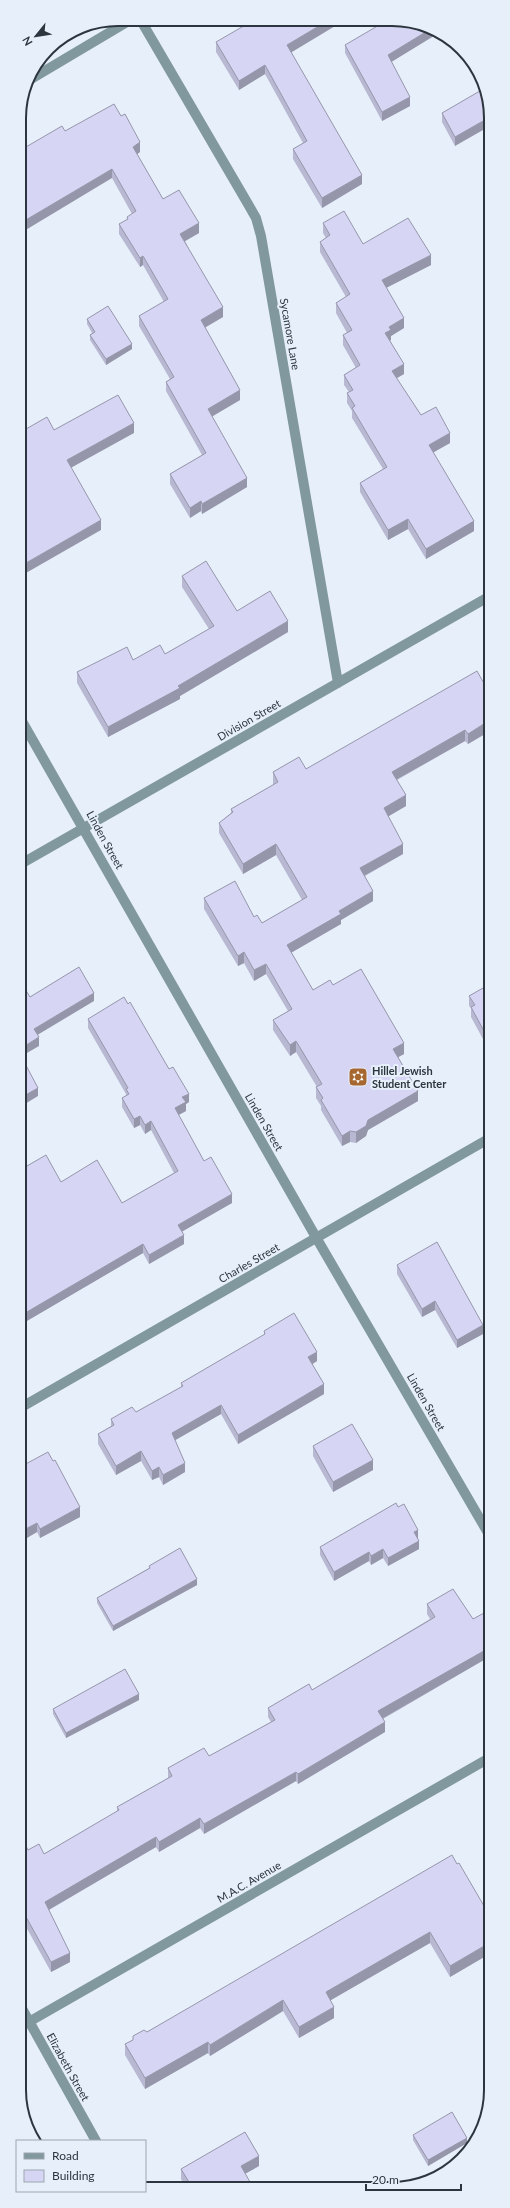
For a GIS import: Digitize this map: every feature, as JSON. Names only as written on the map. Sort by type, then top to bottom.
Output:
[{"type":"street","points":[[35,76],[120,26]]},
{"type":"street","name":"Sycamore Lane","points":[[144,26],[256,218],[261,236],[338,683]]},
{"type":"street","name":"Division Street","points":[[26,862],[484,599]]},
{"type":"street","name":"Linden Street","points":[[26,728],[317,1239],[484,1526]]},
{"type":"street","name":"Charles Street","points":[[26,1405],[317,1239],[484,1142]]},
{"type":"street","name":"M.A.C. Avenue","points":[[26,2023],[484,1761]]},
{"type":"street","name":"Elizabeth Street","points":[[26,2027],[95,2140]]},
{"type":"building","points":[[244,26],[319,26],[287,45],[362,175],[322,198],[293,149],[307,141],[265,65],[239,81],[216,42]]},
{"type":"building","points":[[377,26],[404,27],[425,32],[388,55],[410,97],[382,112],[345,45]]},
{"type":"building","points":[[480,91],[484,120],[455,137],[442,113]]},
{"type":"building","points":[[114,104],[121,116],[125,114],[140,142],[133,147],[163,199],[179,190],[199,223],[180,234],[223,307],[201,320],[240,390],[208,409],[247,478],[202,504],[201,501],[190,508],[170,474],[206,453],[166,382],[174,377],[139,316],[168,299],[143,256],[140,258],[119,224],[128,219],[127,217],[136,211],[112,169],[26,220],[26,147],[62,126],[65,131]]},
{"type":"building","points":[[344,211],[363,244],[408,218],[431,255],[382,280],[404,318],[389,327],[391,330],[385,333],[404,364],[392,371],[421,415],[436,407],[450,433],[429,445],[474,521],[426,549],[408,519],[388,530],[360,483],[387,467],[352,408],[355,406],[347,393],[353,390],[344,375],[360,365],[343,335],[352,330],[336,303],[350,294],[320,242],[330,235],[323,223]]},
{"type":"building","points":[[108,306],[132,344],[106,359],[90,335],[95,332],[87,319]]},
{"type":"building","points":[[118,395],[134,423],[67,460],[101,520],[26,563],[26,429],[47,417],[54,430]]},
{"type":"building","points":[[206,561],[237,611],[270,591],[288,621],[178,686],[180,688],[108,727],[77,672],[127,647],[133,660],[160,645],[165,654],[214,626],[182,576]]},
{"type":"building","points":[[477,671],[484,683],[484,724],[468,734],[465,730],[392,772],[406,795],[384,808],[403,844],[360,868],[373,891],[339,911],[341,914],[287,945],[313,990],[330,980],[333,985],[361,969],[404,1043],[393,1049],[418,1091],[368,1120],[366,1126],[356,1132],[350,1131],[342,1136],[321,1100],[323,1098],[316,1087],[322,1084],[296,1041],[290,1045],[273,1020],[292,1009],[266,964],[254,970],[244,952],[238,956],[204,898],[235,881],[254,917],[257,915],[262,923],[307,897],[276,844],[243,864],[219,823],[233,812],[231,809],[278,782],[273,772],[299,757],[306,769]]},
{"type":"building","points":[[79,967],[94,993],[34,1029],[39,1037],[26,1045],[26,990],[30,997]]},
{"type":"building","points":[[484,987],[484,1031],[471,1007],[475,1005],[469,996]]},
{"type":"building","points":[[124,997],[128,1004],[130,1002],[169,1069],[173,1067],[189,1094],[182,1097],[186,1102],[175,1108],[204,1161],[211,1157],[232,1194],[178,1225],[184,1235],[149,1255],[143,1244],[26,1312],[26,1167],[46,1155],[61,1182],[97,1160],[122,1203],[178,1171],[151,1121],[145,1125],[140,1116],[134,1119],[122,1098],[129,1094],[126,1089],[128,1088],[88,1019]]},
{"type":"building","points":[[26,1065],[38,1088],[26,1095]]},
{"type":"building","points":[[437,1242],[483,1325],[457,1340],[435,1301],[422,1309],[397,1265]]},
{"type":"building","points":[[294,1313],[317,1352],[308,1357],[324,1384],[238,1435],[221,1405],[172,1433],[185,1463],[163,1475],[159,1467],[152,1471],[141,1451],[116,1466],[98,1434],[114,1425],[111,1419],[132,1407],[136,1412],[183,1386],[181,1383],[265,1334],[264,1331]]},
{"type":"building","points":[[352,1424],[373,1460],[333,1482],[313,1446]]},
{"type":"building","points":[[48,1452],[53,1461],[55,1460],[80,1507],[40,1529],[37,1523],[26,1529],[26,1464]]},
{"type":"building","points":[[396,1503],[398,1507],[404,1504],[418,1530],[414,1532],[419,1541],[388,1558],[383,1549],[371,1556],[369,1552],[334,1572],[320,1547]]},
{"type":"building","points":[[180,1548],[197,1579],[113,1626],[97,1598],[150,1568],[149,1566]]},
{"type":"building","points":[[453,1589],[473,1619],[484,1613],[484,1651],[378,1711],[385,1722],[298,1774],[296,1772],[204,1824],[200,1818],[159,1842],[156,1837],[45,1902],[70,1953],[51,1962],[26,1917],[26,1846],[28,1850],[39,1844],[44,1854],[119,1810],[117,1807],[172,1776],[168,1768],[204,1748],[209,1756],[275,1720],[268,1708],[309,1684],[312,1690],[435,1617],[427,1604]]},
{"type":"building","points":[[125,1669],[139,1694],[66,1733],[53,1709]]},
{"type":"building","points":[[452,1855],[457,1864],[459,1863],[484,1906],[484,1946],[450,1966],[430,1932],[326,1992],[334,2007],[299,2027],[283,2000],[210,2045],[208,2042],[145,2078],[125,2044],[133,2040],[133,2036],[144,2030],[147,2032]]},
{"type":"building","points":[[452,2112],[467,2138],[428,2160],[413,2135]]},
{"type":"building","points":[[245,2132],[259,2156],[241,2166],[250,2182],[189,2182],[181,2169]]},
{"type":"place","name":"Hillel Jewish Student Center","points":[[358,1077]]}]
